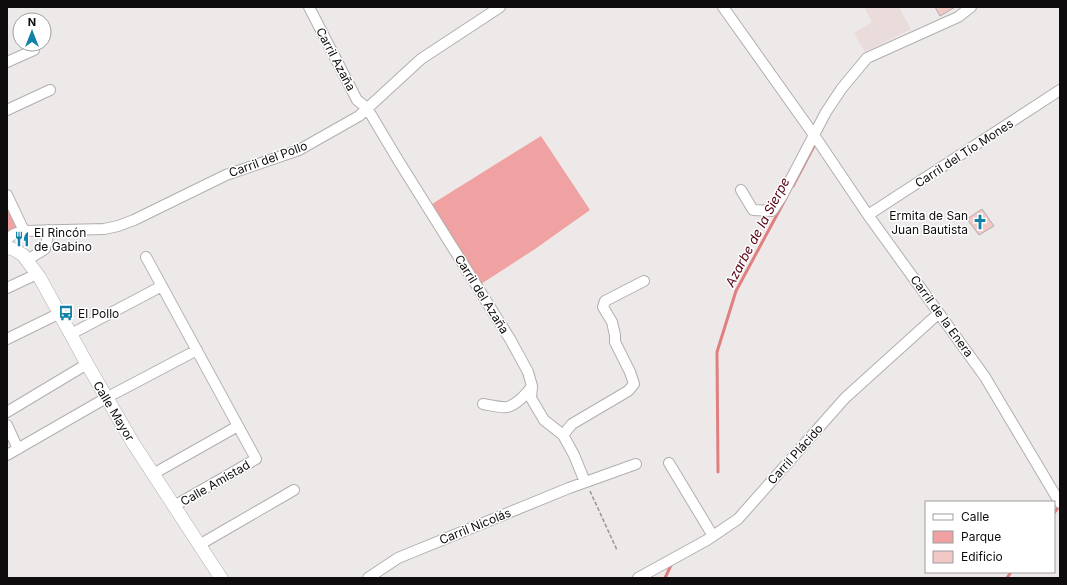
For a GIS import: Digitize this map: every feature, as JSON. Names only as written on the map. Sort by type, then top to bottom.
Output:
[{"type":"main road","name":"Calle Mayor","points":[[7,247],[19,253],[27,260],[37,274],[106,398],[153,474],[221,578]]},
{"type":"street","name":"Carril Azaña","points":[[309,7],[357,100],[368,108]]},
{"type":"street","name":"Carril del Pollo","points":[[7,240],[10,236],[17,232],[24,231],[104,229],[118,226],[134,220],[226,174],[299,150],[360,116],[421,59],[500,7]]},
{"type":"street","name":"Carril de la Enera","points":[[723,7],[814,135],[868,215],[985,377],[1058,500]]},
{"type":"street","points":[[741,190],[753,210],[772,211],[782,196],[826,112],[842,88],[867,58],[958,17],[971,7]]},
{"type":"street","points":[[7,62],[30,52]]},
{"type":"street","points":[[7,110],[50,90]]},
{"type":"street","name":"Carril del Tío Mones","points":[[868,215],[1060,90]]},
{"type":"street","name":"Carril del Azaña","points":[[368,108],[398,160],[510,339],[528,372],[532,386],[531,398],[544,420],[563,435],[574,455],[585,482]]},
{"type":"street","points":[[7,195],[9,207],[24,231]]},
{"type":"street","points":[[27,260],[45,249],[49,230]]},
{"type":"street","points":[[146,257],[238,426],[153,474]]},
{"type":"street","points":[[7,288],[37,274]]},
{"type":"street","points":[[563,435],[572,424],[628,391],[634,384],[630,372],[615,342],[612,322],[603,307],[605,301],[644,281]]},
{"type":"street","points":[[71,334],[162,286]]},
{"type":"street","name":"Carril Plácido","points":[[638,578],[713,536],[738,519],[845,398],[939,312]]},
{"type":"street","points":[[7,339],[60,313]]},
{"type":"street","points":[[7,455],[106,398],[197,350]]},
{"type":"street","points":[[7,412],[87,364]]},
{"type":"street","points":[[483,404],[507,407],[524,396],[532,386]]},
{"type":"street","points":[[7,425],[18,449]]},
{"type":"street","name":"Calle Amistad","points":[[174,506],[256,459],[238,426]]},
{"type":"street","points":[[669,463],[713,536]]},
{"type":"street","name":"Carril Nicolás","points":[[368,578],[398,558],[585,482],[636,464]]},
{"type":"street","points":[[199,545],[294,490]]},
{"type":"path","points":[[585,482],[617,550]]},
{"type":"shaded area","points":[[864,7],[899,7],[911,29],[865,52],[854,33],[872,22]]},
{"type":"green space","points":[[541,136],[590,210],[535,249],[481,284],[432,204]]},
{"type":"green space","points":[[7,210],[11,210],[18,225],[7,234]]},
{"type":"building","points":[[935,7],[955,7],[940,16]]},
{"type":"building","name":"Ermita de San Juan Bautista","points":[[982,209],[994,226],[979,235],[967,219]]},
{"type":"waterway","name":"Azarbe de la Sierpe","points":[[793,186],[814,146]]},
{"type":"waterway","name":"Azarbe de la Sierpe","points":[[718,472],[717,352],[736,291],[786,198]]},
{"type":"waterway","points":[[1055,512],[1060,505]]},
{"type":"waterway","name":"Azarbe de la Sierpe","points":[[665,578],[672,563]]},
{"type":"waterway","points":[[1007,578],[1010,573]]},
{"type":"place","name":"Ermita de San Juan Bautista","points":[[980,222]]},
{"type":"place","name":"El Rincón de Gabino","points":[[22,239]]},
{"type":"place","name":"El Pollo","points":[[66,313]]}]
